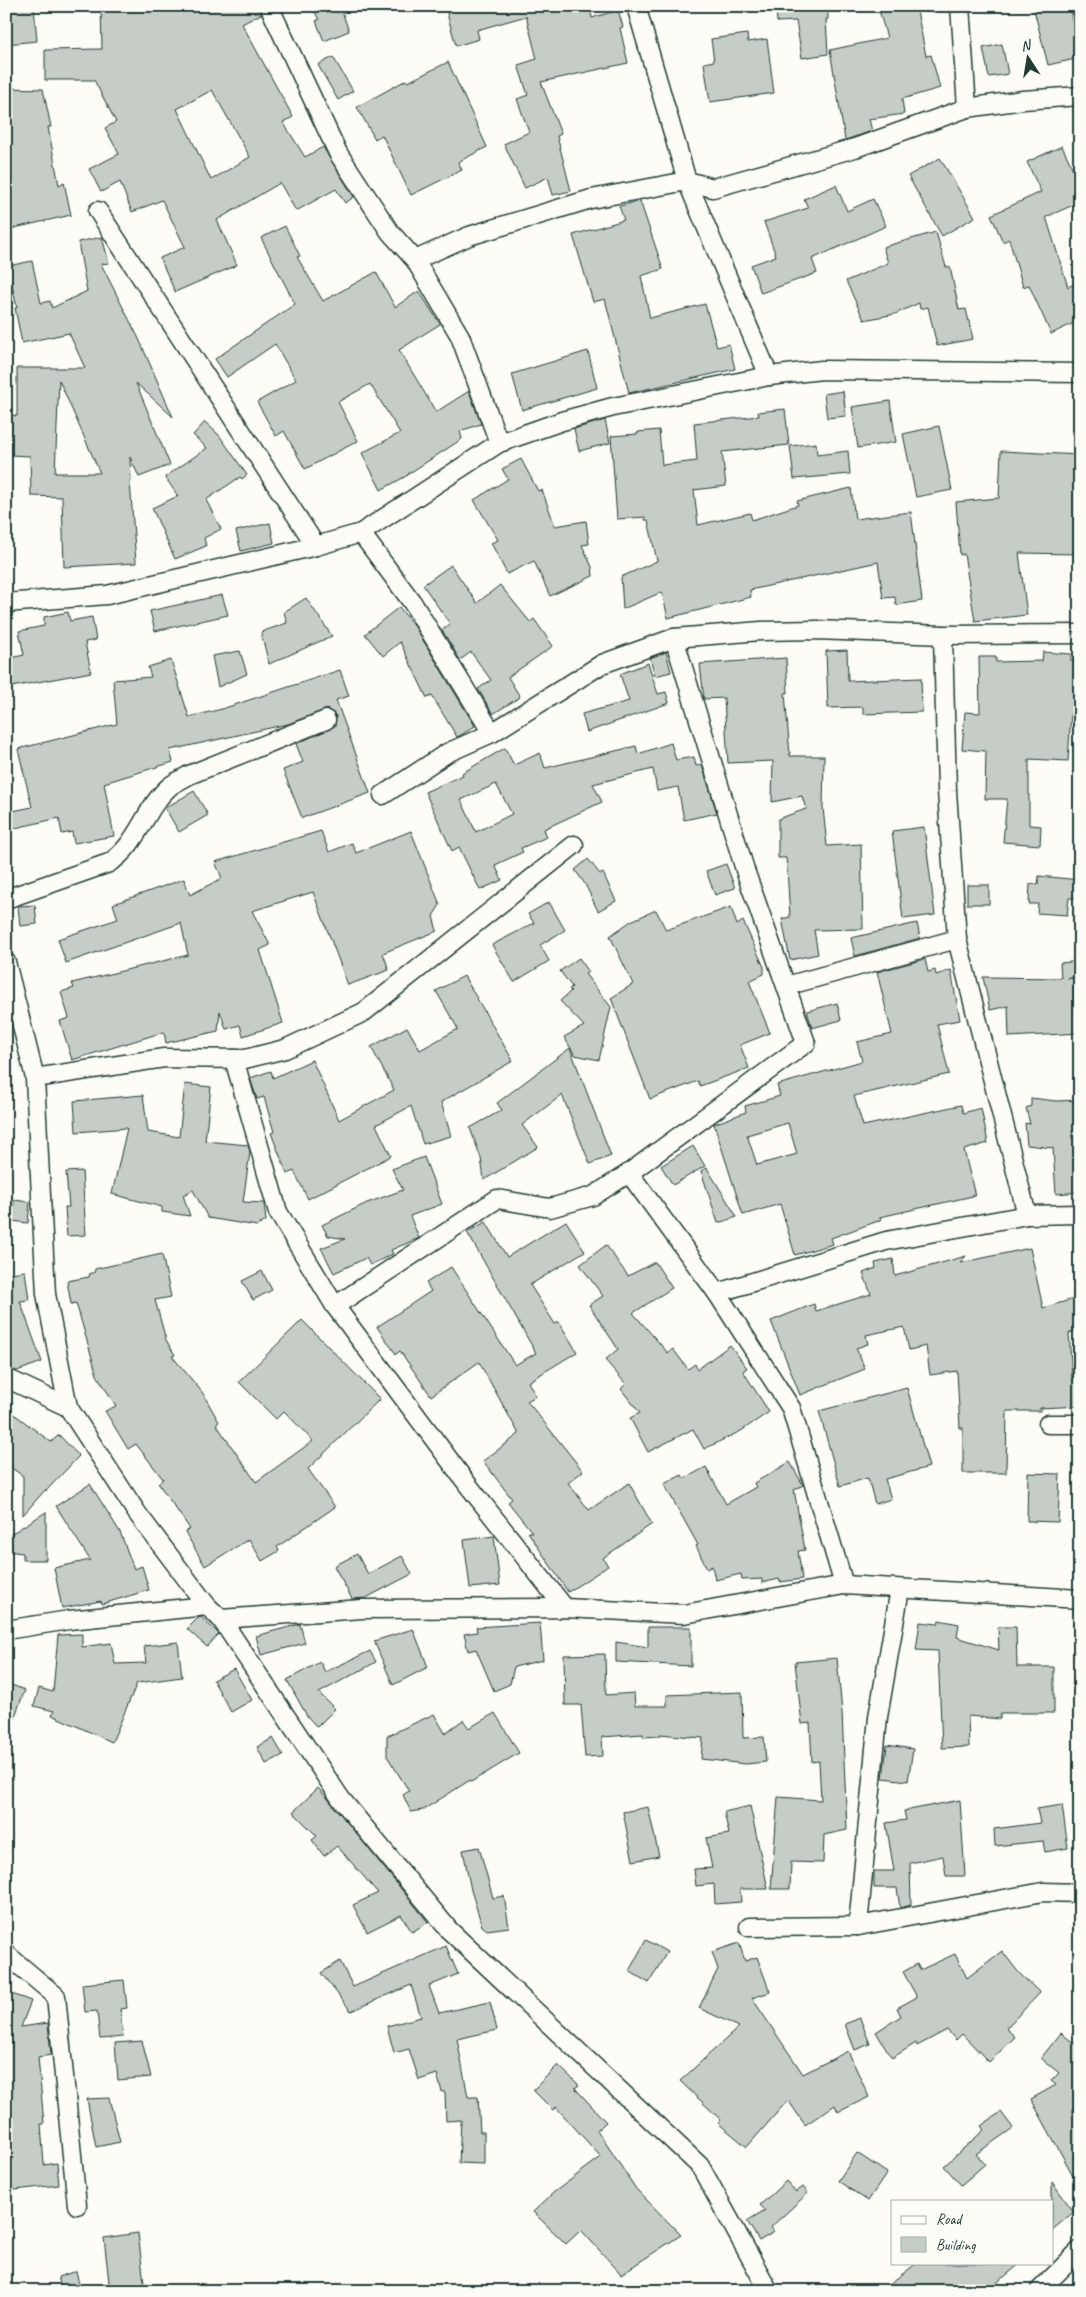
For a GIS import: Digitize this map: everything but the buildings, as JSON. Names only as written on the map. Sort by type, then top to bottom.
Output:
[{"type":"street","points":[[270,6],[338,153],[390,232],[416,260],[460,336],[499,444]]},
{"type":"street","points":[[636,6],[687,180],[769,376]]},
{"type":"street","points":[[960,6],[967,108]]},
{"type":"street","points":[[416,260],[469,236],[582,202],[687,180],[713,188],[855,148],[967,108],[1023,100],[1080,96]]},
{"type":"street","points":[[98,212],[316,546]]},
{"type":"street","points":[[6,603],[107,595],[316,546],[361,533],[499,444],[562,421],[613,408],[769,376],[822,370],[1080,373]]},
{"type":"street","points":[[361,533],[412,602],[492,733]]},
{"type":"street","points":[[383,795],[447,753],[492,733],[602,664],[674,638],[761,631],[818,630],[942,635],[1080,634]]},
{"type":"street","points":[[942,635],[948,791],[957,939],[1027,1215]]},
{"type":"street","points":[[335,1306],[497,1199],[550,1208],[593,1196],[629,1173],[806,1043],[746,873],[674,638]]},
{"type":"street","points":[[6,898],[109,863],[120,856],[129,846],[158,801],[169,788],[189,775],[326,720]]},
{"type":"street","points":[[35,1078],[164,1058],[244,1059],[285,1049],[364,1012],[574,845]]},
{"type":"street","points":[[786,986],[957,939]]},
{"type":"street","points":[[6,962],[35,1078],[46,1294],[68,1408],[137,1513],[207,1606],[221,1619],[341,1799],[449,1930],[700,2166],[769,2291]]},
{"type":"street","points":[[234,1059],[278,1212],[335,1306],[468,1485],[565,1608]]},
{"type":"street","points":[[629,1173],[717,1294],[791,1408],[844,1585]]},
{"type":"street","points":[[717,1294],[886,1241],[1027,1215],[1080,1214]]},
{"type":"street","points":[[6,1378],[68,1408]]},
{"type":"street","points":[[1048,1424],[1080,1424]]},
{"type":"street","points":[[221,1619],[362,1609],[565,1608],[684,1614],[844,1585],[1080,1599]]},
{"type":"street","points":[[858,1926],[878,1716],[900,1589]]},
{"type":"street","points":[[6,1630],[69,1620],[207,1606]]},
{"type":"street","points":[[749,1928],[858,1926],[1043,1892],[1080,1893]]},
{"type":"street","points":[[6,1954],[56,1996],[77,2205]]},
{"type":"street","points":[[1039,2291],[1080,2250]]}]
